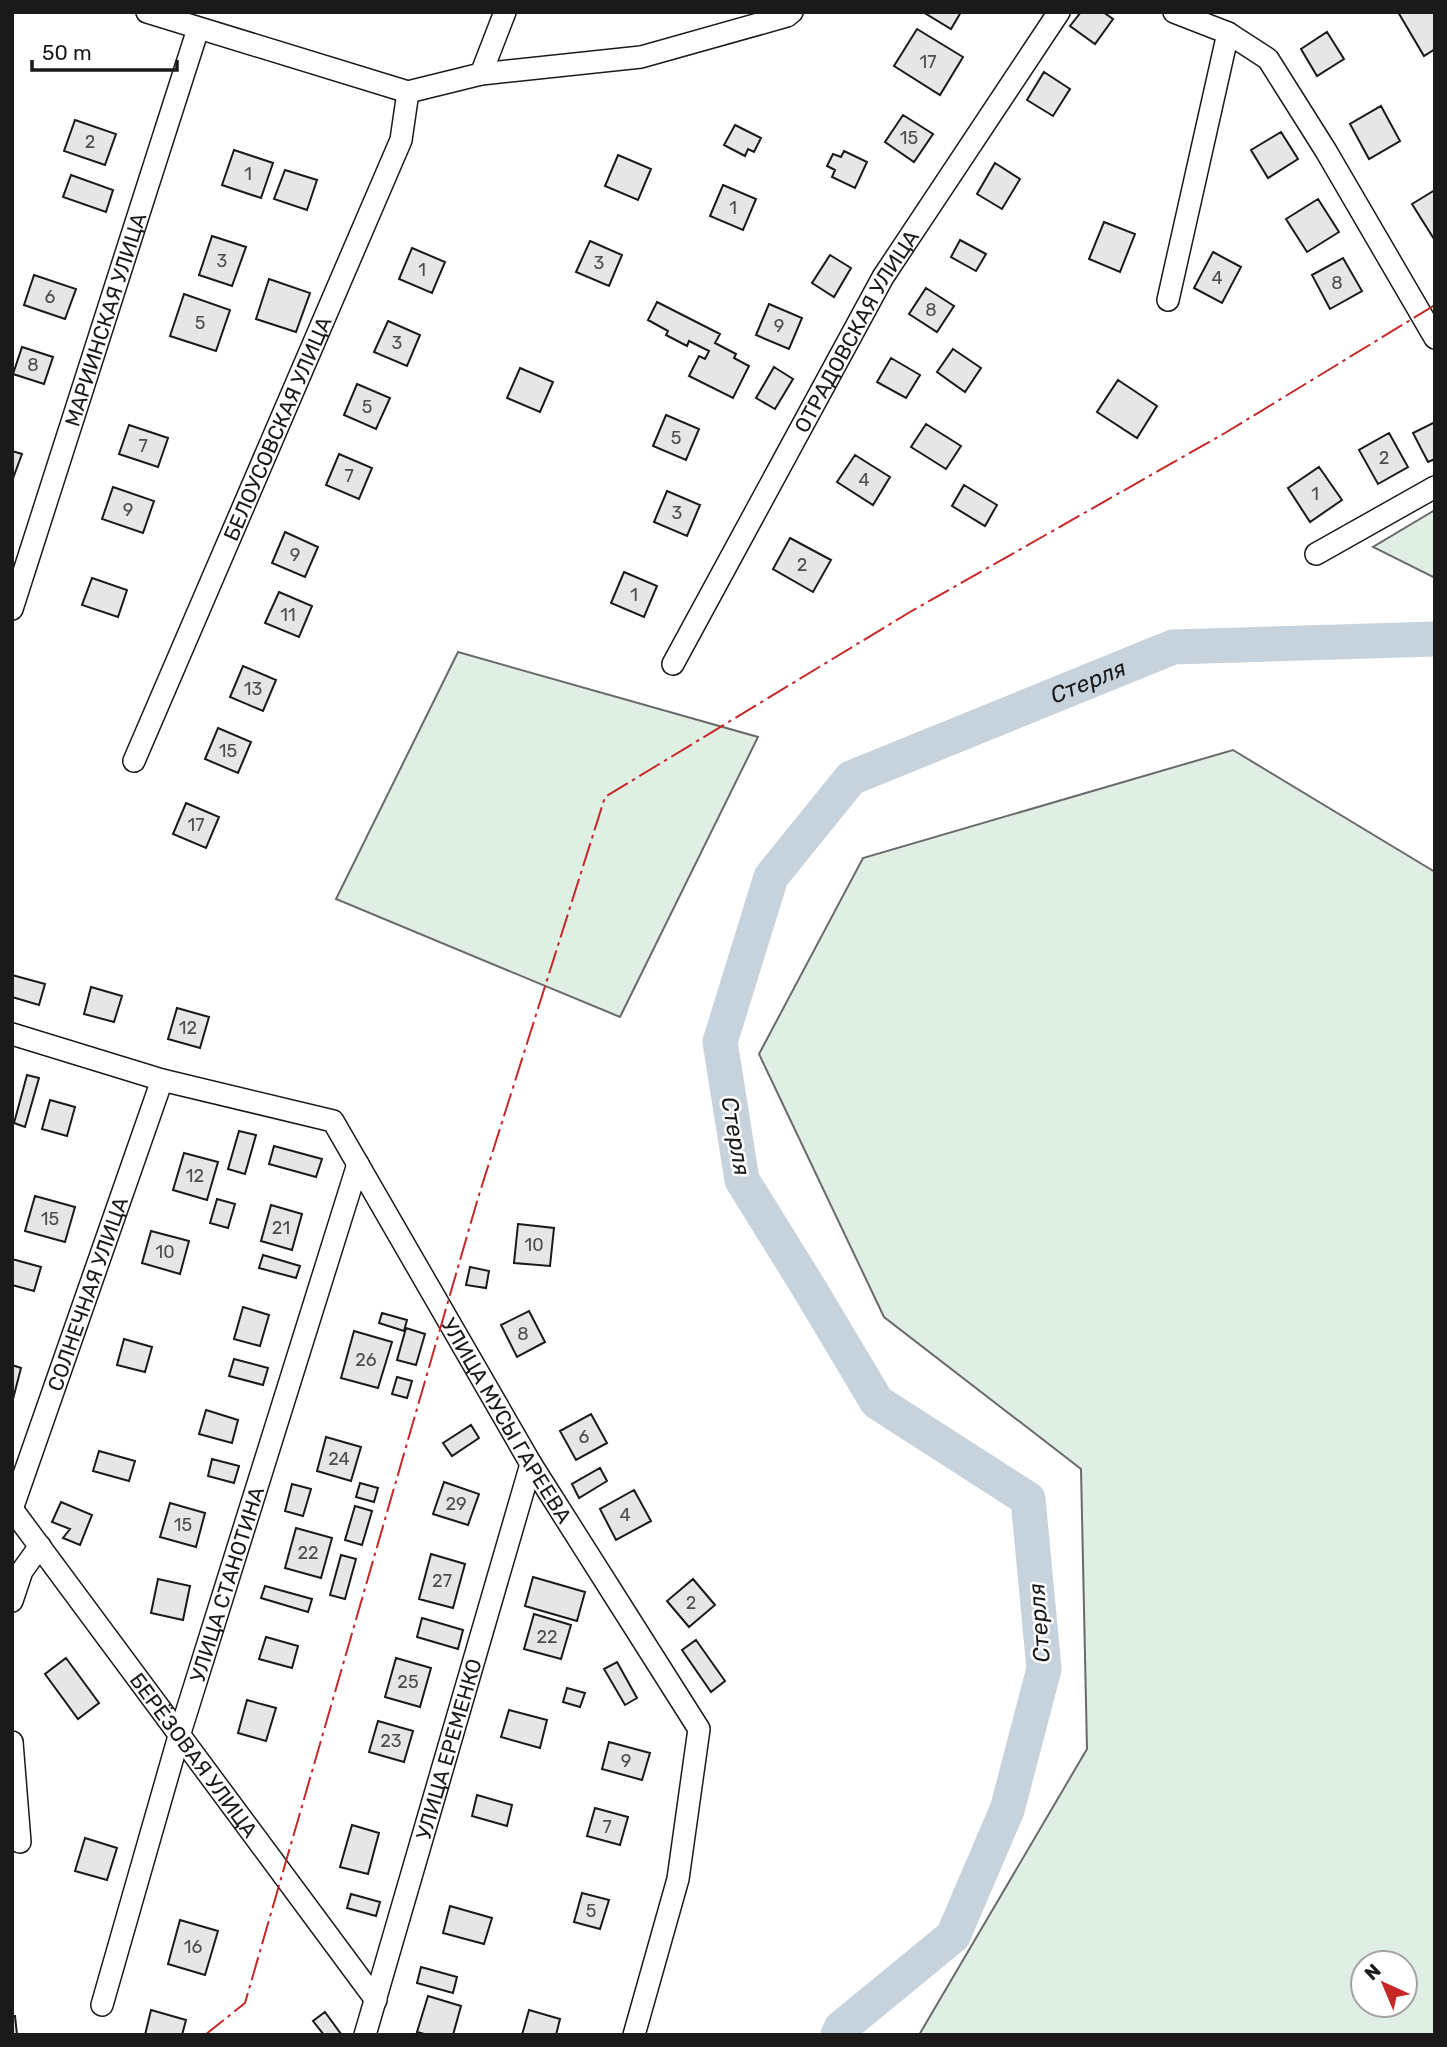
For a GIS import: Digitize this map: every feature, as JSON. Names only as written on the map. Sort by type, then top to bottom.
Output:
[{"type":"street","points":[[147,12],[408,92],[481,74],[642,57],[787,16],[792,12]]},
{"type":"street","points":[[481,74],[505,12]]},
{"type":"street","name":"ОТРАДОВСКАЯ УЛИЦА","points":[[673,664],[883,277],[1059,12]]},
{"type":"street","points":[[1174,12],[1228,33],[1268,59],[1326,151],[1435,338]]},
{"type":"street","name":"МАРИИНСКАЯ УЛИЦА","points":[[12,609],[198,29]]},
{"type":"street","points":[[1168,300],[1228,33]]},
{"type":"street","name":"БЕЛОУСОВСКАЯ УЛИЦА","points":[[134,761],[401,140],[408,92]]},
{"type":"street","points":[[1316,554],[1435,487]]},
{"type":"street","name":"УЛИЦА МУСЫ ГАРЕЕВА","points":[[12,1034],[162,1080],[333,1121],[531,1464],[699,1729],[678,1879],[634,2035]]},
{"type":"street","name":"СОЛНЕЧНАЯ УЛИЦА","points":[[12,1509],[162,1080]]},
{"type":"street","name":"УЛИЦА СТАНОТИНА","points":[[102,2005],[179,1736],[358,1164]]},
{"type":"street","name":"УЛИЦА ЕРЕМЕНКО","points":[[365,2035],[531,1464]]},
{"type":"street","name":"БЕРЁЗОВАЯ УЛИЦА","points":[[12,1509],[376,2000]]},
{"type":"street","points":[[12,1601],[22,1571],[40,1546]]},
{"type":"street","points":[[12,1742],[20,1842]]},
{"type":"green space","points":[[1435,510],[1435,578],[1373,547]]},
{"type":"green space","points":[[458,652],[758,737],[620,1017],[336,899]]},
{"type":"green space","points":[[1233,750],[1435,872],[1435,2035],[919,2035],[1087,1749],[1081,1469],[884,1317],[759,1054],[863,858]]},
{"type":"building","points":[[923,12],[961,12],[951,29]]},
{"type":"building","points":[[1081,12],[1103,12],[1113,19],[1095,44],[1070,26]]},
{"type":"building","points":[[1398,12],[1435,12],[1435,49],[1424,56]]},
{"type":"building","points":[[917,29],[963,57],[940,95],[894,66]]},
{"type":"building","points":[[1327,32],[1344,59],[1317,76],[1301,49]]},
{"type":"building","points":[[1044,72],[1070,89],[1053,116],[1027,100]]},
{"type":"building","points":[[1381,106],[1400,141],[1369,159],[1350,124]]},
{"type":"building","points":[[903,115],[933,134],[914,162],[885,142]]},
{"type":"building","points":[[75,120],[116,134],[105,165],[64,151]]},
{"type":"building","points":[[735,125],[761,138],[754,152],[748,149],[745,156],[724,145]]},
{"type":"building","points":[[1281,132],[1298,159],[1268,178],[1251,150]]},
{"type":"building","points":[[234,150],[273,163],[261,198],[222,185]]},
{"type":"building","points":[[844,151],[867,162],[855,188],[832,177],[835,170],[827,166],[833,154],[841,157]]},
{"type":"building","points":[[618,155],[651,169],[638,200],[605,186]]},
{"type":"building","points":[[995,163],[1020,179],[1002,209],[977,194]]},
{"type":"building","points":[[285,170],[317,180],[307,210],[274,199]]},
{"type":"building","points":[[71,175],[113,190],[106,212],[63,197]]},
{"type":"building","points":[[723,185],[756,199],[743,230],[710,216]]},
{"type":"building","points":[[1435,190],[1435,239],[1434,239],[1412,204]]},
{"type":"building","points":[[1318,199],[1339,232],[1307,252],[1286,219]]},
{"type":"building","points":[[1104,222],[1135,234],[1120,272],[1089,259]]},
{"type":"building","points":[[212,236],[246,247],[232,286],[199,275]]},
{"type":"building","points":[[960,240],[986,254],[976,271],[951,257]]},
{"type":"building","points":[[590,241],[622,255],[609,286],[576,272]]},
{"type":"building","points":[[412,248],[445,262],[432,293],[399,279]]},
{"type":"building","points":[[1213,252],[1241,267],[1222,303],[1194,288]]},
{"type":"building","points":[[830,255],[851,268],[834,297],[812,283]]},
{"type":"building","points":[[1343,258],[1362,291],[1330,309],[1312,275]]},
{"type":"building","points":[[34,275],[76,289],[65,319],[24,305]]},
{"type":"building","points":[[269,279],[310,293],[296,332],[256,319]]},
{"type":"building","points":[[926,288],[954,306],[937,332],[909,314]]},
{"type":"building","points":[[184,294],[230,310],[216,351],[170,336]]},
{"type":"building","points":[[657,302],[720,334],[715,343],[736,354],[734,358],[749,366],[733,398],[689,376],[699,356],[705,359],[709,351],[689,341],[687,346],[666,335],[668,331],[648,320]]},
{"type":"building","points":[[769,304],[802,318],[789,349],[756,335]]},
{"type":"building","points":[[388,321],[420,335],[407,366],[374,352]]},
{"type":"building","points":[[22,347],[53,357],[44,384],[13,374]]},
{"type":"building","points":[[953,349],[981,368],[965,392],[937,372]]},
{"type":"building","points":[[891,358],[920,375],[906,398],[877,382]]},
{"type":"building","points":[[774,367],[793,379],[775,409],[756,398]]},
{"type":"building","points":[[520,368],[553,382],[540,412],[507,398]]},
{"type":"building","points":[[1118,380],[1157,406],[1137,438],[1097,412]]},
{"type":"building","points":[[357,384],[390,398],[376,429],[344,415]]},
{"type":"building","points":[[666,415],[699,429],[686,460],[653,446]]},
{"type":"building","points":[[1435,422],[1435,459],[1428,462],[1413,433]]},
{"type":"building","points":[[926,424],[961,446],[946,469],[911,447]]},
{"type":"building","points":[[129,425],[168,438],[158,467],[119,454]]},
{"type":"building","points":[[1389,433],[1408,467],[1378,484],[1359,450]]},
{"type":"building","points":[[12,451],[22,454],[12,481]]},
{"type":"building","points":[[339,454],[372,468],[359,499],[326,485]]},
{"type":"building","points":[[855,455],[890,477],[873,505],[837,482]]},
{"type":"building","points":[[1319,467],[1342,500],[1310,522],[1288,488]]},
{"type":"building","points":[[964,485],[997,505],[985,526],[952,506]]},
{"type":"building","points":[[113,487],[154,501],[143,533],[102,519]]},
{"type":"building","points":[[667,491],[700,505],[687,536],[654,522]]},
{"type":"building","points":[[285,532],[318,547],[305,577],[272,563]]},
{"type":"building","points":[[790,538],[831,560],[813,592],[773,569]]},
{"type":"building","points":[[624,572],[657,586],[644,617],[611,603]]},
{"type":"building","points":[[92,578],[127,590],[118,617],[82,605]]},
{"type":"building","points":[[279,592],[312,606],[299,637],[265,623]]},
{"type":"building","points":[[243,666],[276,680],[263,711],[230,697]]},
{"type":"building","points":[[218,728],[251,742],[238,773],[205,759]]},
{"type":"building","points":[[186,803],[219,817],[206,848],[173,834]]},
{"type":"building","points":[[12,975],[45,984],[39,1005],[12,997]]},
{"type":"building","points":[[91,987],[122,996],[114,1022],[84,1014]]},
{"type":"building","points":[[177,1008],[209,1017],[200,1048],[168,1039]]},
{"type":"building","points":[[27,1075],[39,1078],[25,1127],[14,1123]]},
{"type":"building","points":[[50,1100],[75,1107],[67,1136],[42,1129]]},
{"type":"building","points":[[239,1131],[256,1135],[245,1174],[228,1169]]},
{"type":"building","points":[[274,1146],[322,1159],[316,1177],[269,1164]]},
{"type":"building","points":[[184,1153],[218,1162],[207,1200],[173,1190]]},
{"type":"building","points":[[35,1196],[75,1207],[65,1242],[25,1231]]},
{"type":"building","points":[[217,1199],[235,1204],[228,1228],[210,1223]]},
{"type":"building","points":[[271,1205],[302,1214],[292,1250],[261,1241]]},
{"type":"building","points":[[518,1224],[554,1228],[550,1266],[514,1263]]},
{"type":"building","points":[[151,1231],[189,1241],[180,1274],[142,1263]]},
{"type":"building","points":[[263,1255],[300,1266],[296,1278],[259,1268]]},
{"type":"building","points":[[12,1259],[41,1267],[34,1291],[12,1285]]},
{"type":"building","points":[[470,1267],[489,1271],[486,1288],[466,1285]]},
{"type":"building","points":[[243,1307],[269,1315],[260,1346],[234,1339]]},
{"type":"building","points":[[529,1311],[545,1342],[517,1357],[501,1325]]},
{"type":"building","points":[[382,1313],[407,1320],[404,1331],[379,1323]]},
{"type":"building","points":[[406,1328],[425,1334],[416,1365],[397,1360]]},
{"type":"building","points":[[354,1331],[392,1342],[378,1388],[341,1378]]},
{"type":"building","points":[[124,1339],[152,1347],[145,1372],[117,1365]]},
{"type":"building","points":[[234,1359],[268,1368],[263,1385],[229,1376]]},
{"type":"building","points":[[12,1365],[21,1368],[13,1399],[12,1398]]},
{"type":"building","points":[[397,1377],[412,1381],[407,1398],[392,1394]]},
{"type":"building","points":[[206,1410],[238,1420],[232,1443],[199,1434]]},
{"type":"building","points":[[591,1414],[607,1443],[576,1460],[560,1431]]},
{"type":"building","points":[[471,1425],[479,1438],[452,1456],[443,1443]]},
{"type":"building","points":[[326,1437],[361,1447],[351,1481],[317,1471]]},
{"type":"building","points":[[99,1451],[135,1461],[129,1481],[93,1471]]},
{"type":"building","points":[[212,1459],[239,1466],[234,1483],[208,1476]]},
{"type":"building","points":[[600,1468],[607,1481],[579,1498],[572,1484]]},
{"type":"building","points":[[444,1482],[479,1494],[468,1525],[433,1514]]},
{"type":"building","points":[[360,1483],[378,1488],[374,1502],[356,1497]]},
{"type":"building","points":[[292,1484],[311,1489],[303,1516],[285,1511]]},
{"type":"building","points":[[634,1490],[651,1521],[616,1540],[600,1509]]},
{"type":"building","points":[[61,1502],[92,1515],[80,1545],[63,1538],[70,1529],[52,1522]]},
{"type":"building","points":[[170,1503],[205,1513],[196,1547],[160,1537]]},
{"type":"building","points":[[355,1506],[372,1511],[362,1545],[345,1540]]},
{"type":"building","points":[[296,1528],[332,1538],[321,1578],[285,1568]]},
{"type":"building","points":[[431,1554],[465,1564],[453,1608],[419,1599]]},
{"type":"building","points":[[341,1555],[356,1559],[345,1599],[330,1595]]},
{"type":"building","points":[[533,1577],[585,1592],[577,1621],[525,1606]]},
{"type":"building","points":[[158,1579],[190,1586],[183,1620],[151,1613]]},
{"type":"building","points":[[693,1579],[715,1605],[689,1627],[667,1601]]},
{"type":"building","points":[[265,1586],[312,1599],[308,1612],[261,1598]]},
{"type":"building","points":[[534,1614],[571,1625],[561,1659],[524,1649]]},
{"type":"building","points":[[422,1618],[463,1630],[458,1649],[417,1637]]},
{"type":"building","points":[[266,1637],[298,1646],[292,1668],[259,1659]]},
{"type":"building","points":[[696,1640],[725,1681],[711,1692],[682,1650]]},
{"type":"building","points":[[66,1658],[99,1703],[78,1719],[45,1674]]},
{"type":"building","points":[[396,1658],[431,1668],[420,1707],[385,1697]]},
{"type":"building","points":[[617,1662],[637,1698],[625,1705],[604,1669]]},
{"type":"building","points":[[567,1688],[585,1693],[580,1707],[563,1702]]},
{"type":"building","points":[[247,1700],[276,1708],[266,1741],[238,1733]]},
{"type":"building","points":[[509,1710],[547,1720],[540,1748],[501,1737]]},
{"type":"building","points":[[378,1721],[413,1731],[404,1762],[369,1752]]},
{"type":"building","points":[[609,1742],[650,1753],[642,1780],[602,1769]]},
{"type":"building","points":[[477,1795],[512,1805],[507,1826],[472,1816]]},
{"type":"building","points":[[595,1808],[628,1817],[620,1845],[587,1836]]},
{"type":"building","points":[[352,1825],[379,1833],[368,1874],[340,1867]]},
{"type":"building","points":[[85,1838],[117,1848],[107,1880],[75,1871]]},
{"type":"building","points":[[582,1893],[609,1900],[600,1929],[574,1922]]},
{"type":"building","points":[[351,1894],[380,1902],[376,1916],[347,1908]]},
{"type":"building","points":[[450,1906],[492,1918],[484,1944],[443,1933]]},
{"type":"building","points":[[180,1920],[218,1931],[205,1975],[168,1964]]},
{"type":"building","points":[[421,1967],[457,1977],[453,1993],[417,1983]]},
{"type":"building","points":[[428,1996],[461,2006],[453,2035],[417,2032]]},
{"type":"building","points":[[151,2010],[186,2020],[182,2035],[145,2035]]},
{"type":"building","points":[[529,2010],[560,2019],[556,2035],[522,2035]]},
{"type":"building","points":[[325,2012],[340,2035],[324,2035],[313,2021]]},
{"type":"building","points":[[12,2016],[15,2016],[17,2035],[12,2035]]},
{"type":"waterway","name":"Стерля","points":[[838,2035],[841,2028],[953,1936],[1007,1810],[1044,1669],[1028,1499],[877,1402],[742,1180],[720,1042],[771,877],[851,778],[1173,647],[1435,639]]},
{"type":"power","points":[[205,2035],[245,2003],[478,1198],[605,797],[910,612],[1225,433],[1435,305]]}]
